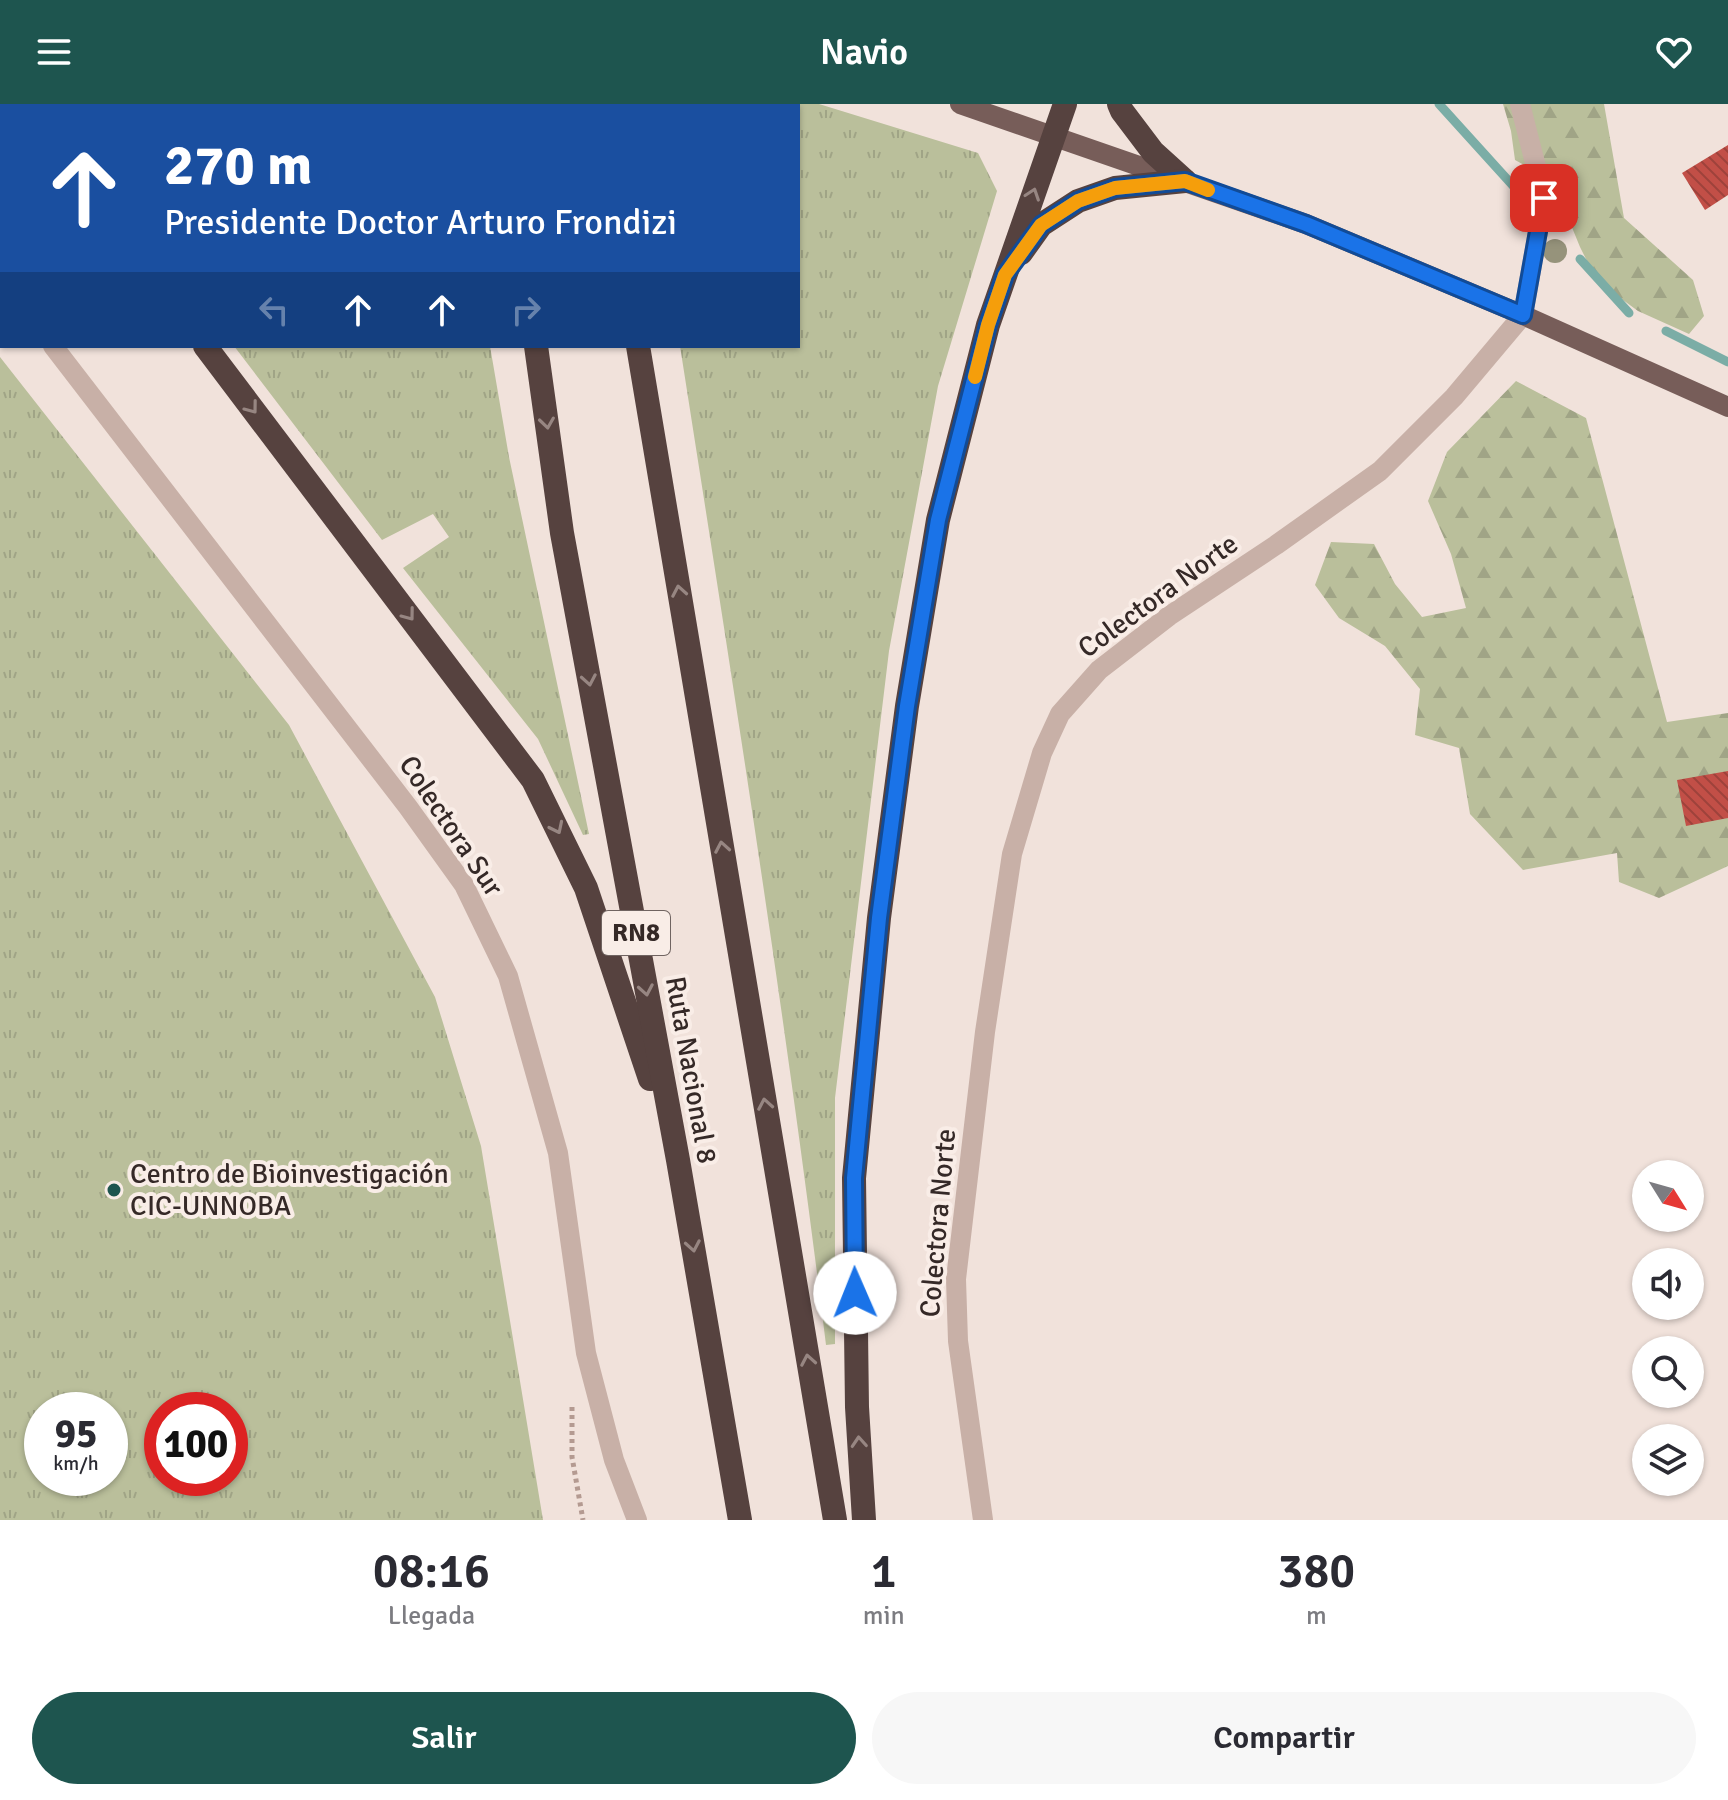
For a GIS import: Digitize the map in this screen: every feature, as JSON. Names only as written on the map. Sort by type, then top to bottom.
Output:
[{"type":"highway","points":[[864,1520],[857,1407],[854,1178],[879,918],[907,706],[938,520],[988,325],[1065,104]]},
{"type":"highway","points":[[1119,104],[1153,152],[1185,181]]},
{"type":"highway","points":[[1005,275],[1041,225],[1078,201],[1115,188],[1185,181]]},
{"type":"highway","points":[[207,348],[533,780],[586,888],[678,1160]]},
{"type":"highway","name":"Ruta Nacional 8","points":[[536,348],[562,533],[678,1160],[740,1520]]},
{"type":"highway","points":[[638,348],[835,1520]]},
{"type":"main road","points":[[960,104],[1306,224],[1523,315],[1728,407]]},
{"type":"street","name":"Colectora Norte","points":[[983,1520],[958,1341],[956,1279],[985,1032],[1012,854],[1042,753],[1060,714],[1099,670],[1169,616],[1380,471],[1454,397],[1523,315],[1544,198],[1520,104]]},
{"type":"street","name":"Colectora Sur","points":[[55,348],[399,794],[464,885],[508,976],[558,1153],[586,1353],[614,1460],[637,1520]]},
{"type":"green space","points":[[800,104],[819,104],[978,153],[997,191],[938,386],[889,651],[835,1098],[835,1344],[826,1345],[738,720],[680,348],[800,348]]},
{"type":"green space","points":[[1503,104],[1604,104],[1624,218],[1693,280],[1704,316],[1689,334],[1638,311],[1597,281],[1553,181],[1515,160]]},
{"type":"green space","points":[[236,348],[490,348],[509,457],[589,834],[583,835],[538,739],[403,568],[449,537],[433,514],[382,540]]},
{"type":"green space","points":[[0,357],[289,725],[435,997],[481,1146],[543,1520],[0,1520]]},
{"type":"green space","points":[[1516,381],[1586,418],[1667,722],[1728,713],[1728,866],[1659,898],[1619,882],[1617,853],[1523,870],[1470,814],[1459,748],[1415,735],[1420,689],[1385,646],[1339,618],[1315,585],[1331,542],[1374,544],[1395,584],[1422,617],[1466,608],[1451,554],[1428,501],[1447,452]]},
{"type":"building","points":[[1728,145],[1728,195],[1705,210],[1682,173]]},
{"type":"building","points":[[1728,771],[1728,818],[1686,826],[1677,780]]},
{"type":"waterway","points":[[1439,104],[1516,189]]},
{"type":"waterway","points":[[1580,259],[1629,313]]},
{"type":"waterway","points":[[1666,331],[1728,362]]},
{"type":"slow traffic","points":[[975,377],[1005,275],[1041,225],[1078,201],[1115,188],[1185,181],[1208,190]]},
{"type":"place","name":"Centro de Bioinvestigación CIC-UNNOBA","points":[[114,1190]]},
{"type":"route","points":[[855,1293],[854,1178],[879,918],[907,706],[938,520],[988,325],[1005,275],[1041,225],[1078,201],[1115,188],[1185,181],[1306,224],[1523,315],[1544,198]]}]
